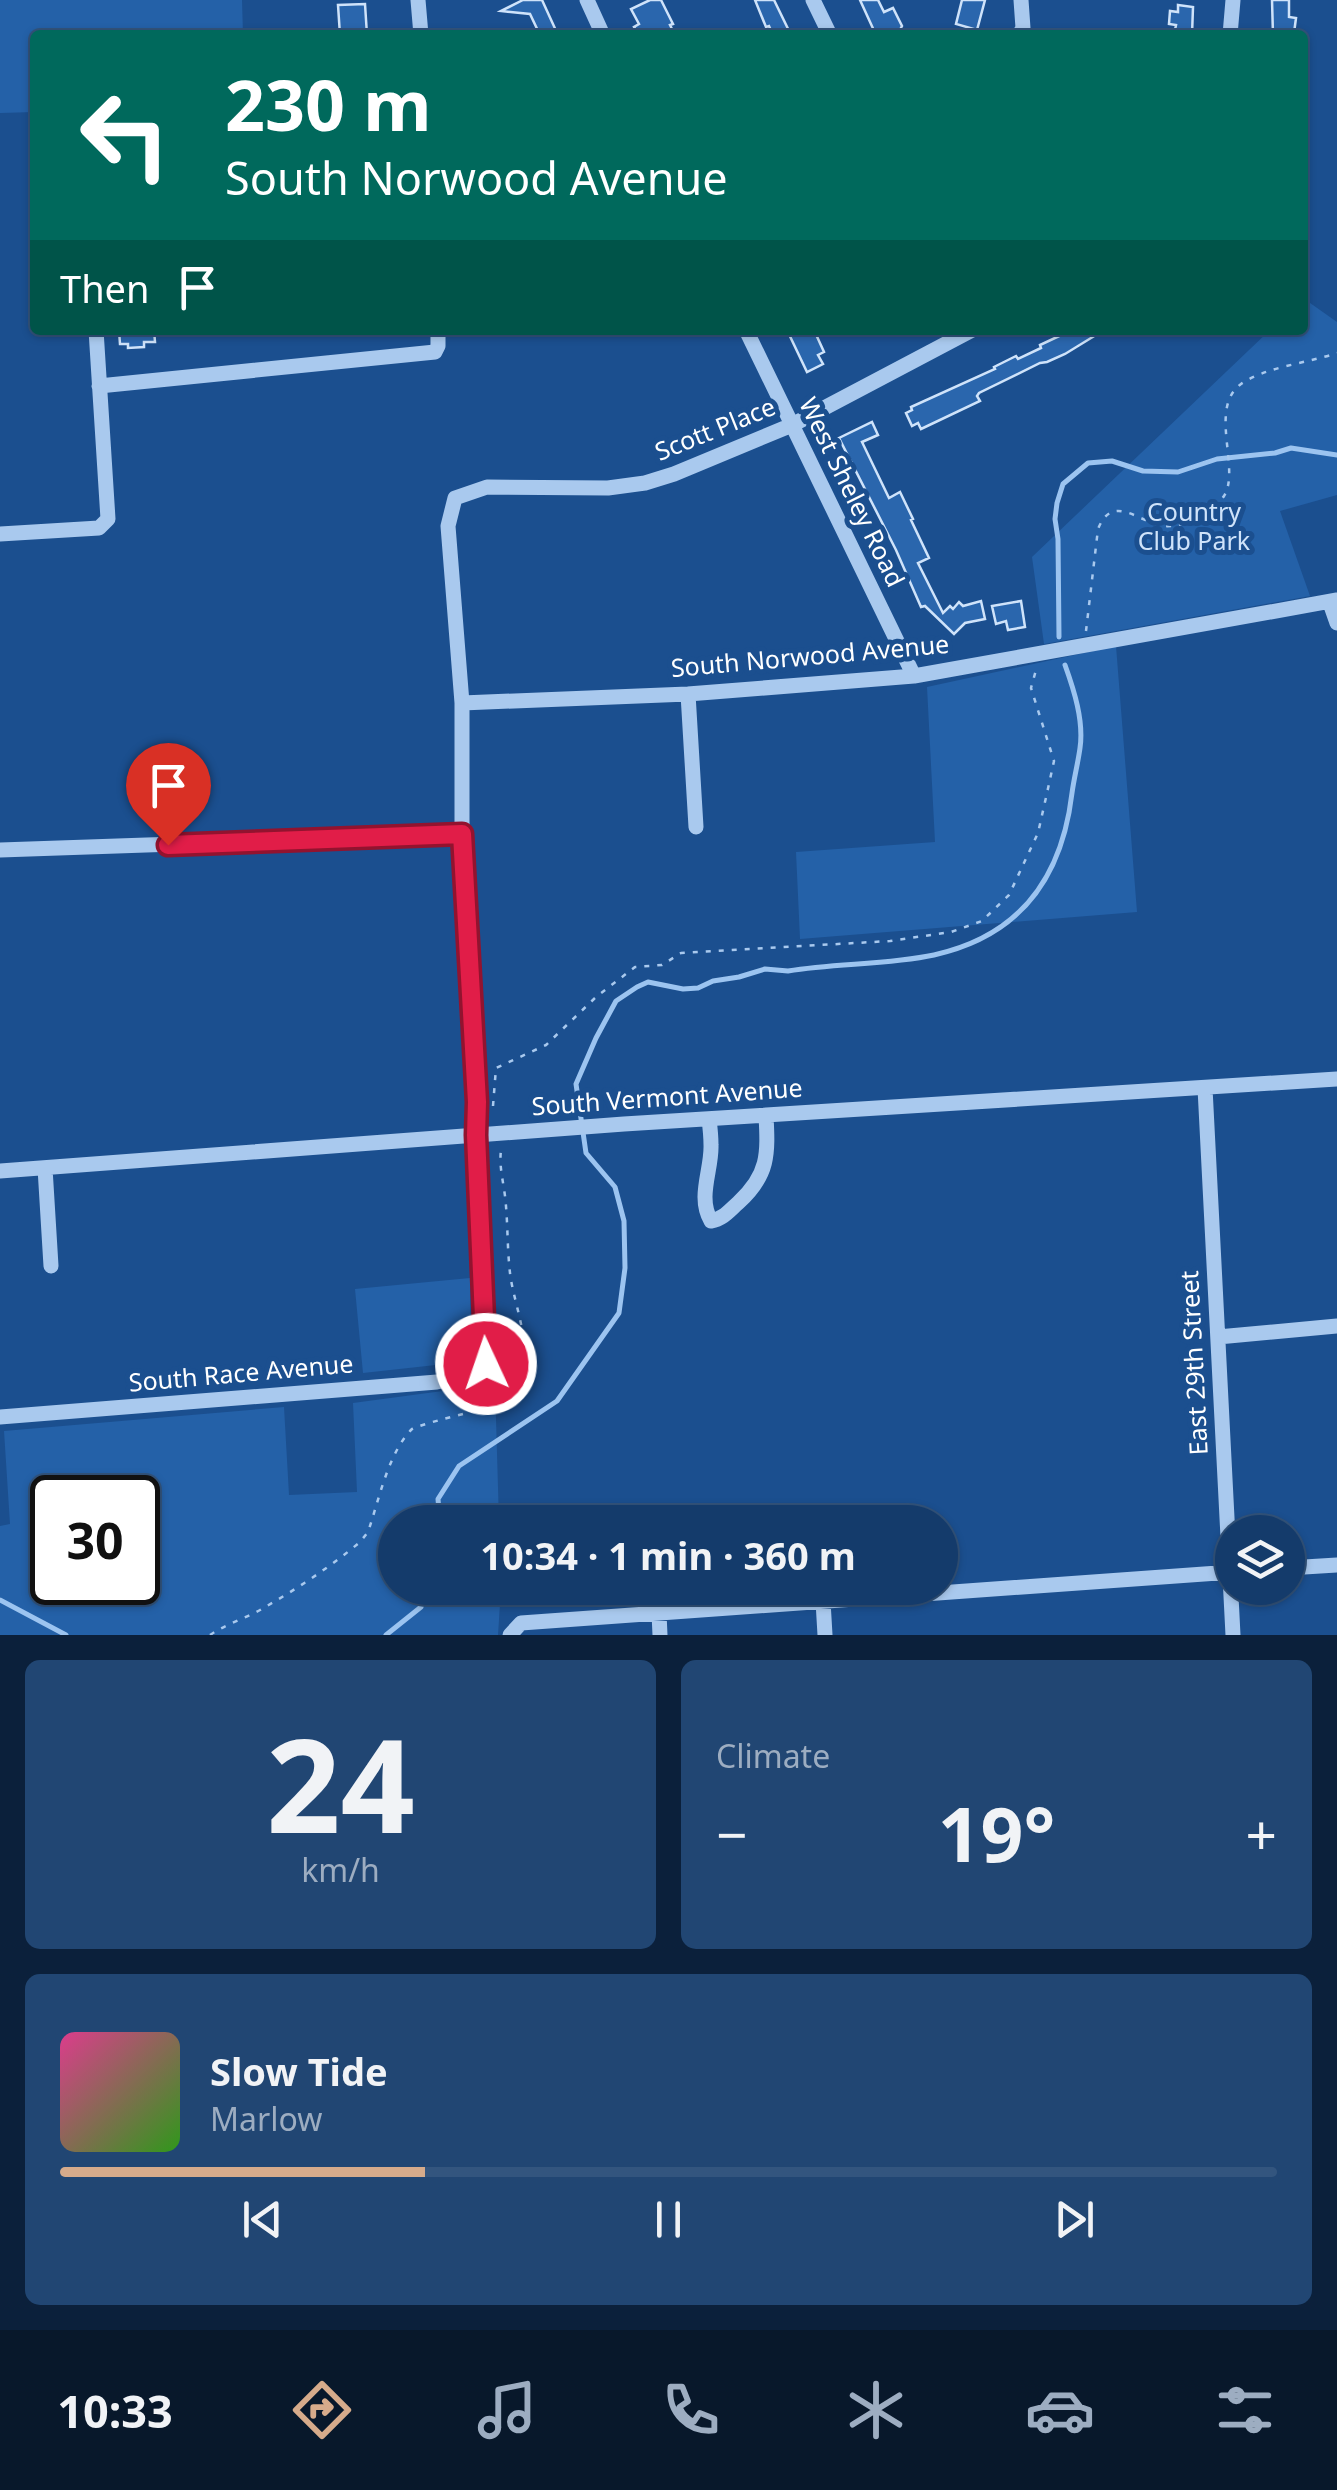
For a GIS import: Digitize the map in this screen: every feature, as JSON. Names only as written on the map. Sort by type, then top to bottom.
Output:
[{"type":"street","points":[[418,0],[420,30]]},
{"type":"street","points":[[586,0],[601,30]]},
{"type":"street","points":[[813,0],[828,30]]},
{"type":"street","points":[[1021,0],[1022,30]]},
{"type":"street","points":[[1230,30],[1232,0]]},
{"type":"street","points":[[0,534],[100,528],[108,520],[96,335]]},
{"type":"street","points":[[100,386],[435,352],[438,335]]},
{"type":"street","name":"West Sheley Road","points":[[748,335],[914,676]]},
{"type":"street","name":"Scott Place","points":[[462,703],[448,526],[455,498],[487,487],[608,488],[674,474],[792,425],[962,335]]},
{"type":"street","points":[[1333,601],[1337,623]]},
{"type":"street","name":"South Norwood Avenue","points":[[462,703],[688,694],[914,676],[1333,601]]},
{"type":"street","points":[[688,694],[696,827]]},
{"type":"street","points":[[462,703],[462,834],[476,1135]]},
{"type":"street","points":[[0,850],[462,834]]},
{"type":"street","name":"South Vermont Avenue","points":[[0,1172],[624,1124],[1337,1078]]},
{"type":"street","name":"East 29th Street","points":[[1205,1088],[1228,1515]]},
{"type":"street","points":[[709,1119],[712,1145],[704,1192],[711,1221],[720,1220],[762,1175],[768,1152],[766,1115]]},
{"type":"street","name":"South Race Avenue","points":[[0,1417],[437,1382],[480,1374],[486,1364],[476,1135]]},
{"type":"street","points":[[45,1168],[51,1266]]},
{"type":"street","points":[[1218,1336],[1337,1326]]},
{"type":"street","points":[[1305,1567],[1337,1565]]},
{"type":"street","points":[[958,1591],[1215,1573]]},
{"type":"street","points":[[513,1631],[520,1622],[768,1605]]},
{"type":"street","points":[[823,1605],[825,1635]]},
{"type":"street","name":"East 29th Street","points":[[1232,1605],[1232,1635]]},
{"type":"street","points":[[659,1613],[660,1635]]},
{"type":"path","points":[[1086,638],[1098,529],[1105,516],[1122,512],[1160,525],[1182,524],[1199,516],[1220,501],[1228,488],[1226,427],[1229,400],[1239,386],[1261,375],[1337,354]]},
{"type":"green space","points":[[0,0],[242,0],[243,30],[30,30],[30,112],[0,113]]},
{"type":"green space","name":"Country Club Park","points":[[1308,302],[1337,322],[1337,495],[1280,511],[1310,596],[1044,644],[1032,557],[1265,335],[1308,335]]},
{"type":"green space","points":[[1116,646],[1137,912],[800,939],[796,852],[935,842],[927,687]]},
{"type":"green space","points":[[470,1278],[471,1349],[463,1362],[363,1373],[355,1289]]},
{"type":"green space","points":[[495,1384],[499,1505],[378,1505],[378,1605],[500,1605],[498,1635],[0,1635],[0,1526],[10,1524],[4,1431],[284,1407],[289,1495],[357,1492],[353,1403]]},
{"type":"building","points":[[523,0],[542,0],[556,30],[538,30],[530,14],[501,11]]},
{"type":"building","points":[[650,0],[661,0],[672,30],[636,30],[634,27],[639,24],[631,9]]},
{"type":"building","points":[[755,0],[774,0],[789,30],[766,27]]},
{"type":"building","points":[[860,0],[878,0],[884,12],[893,8],[902,26],[900,30],[874,30]]},
{"type":"building","points":[[962,0],[985,0],[977,30],[956,24]]},
{"type":"building","points":[[1272,0],[1289,0],[1289,17],[1296,18],[1294,30],[1273,30]]},
{"type":"building","points":[[365,4],[367,30],[340,30],[338,5]]},
{"type":"building","points":[[1178,5],[1193,7],[1192,30],[1175,30],[1176,25],[1169,24],[1170,11],[1178,12]]},
{"type":"building","points":[[119,335],[154,335],[155,342],[144,342],[144,347],[120,344]]},
{"type":"building","points":[[789,335],[816,335],[824,352],[818,355],[823,364],[807,372]]},
{"type":"building","points":[[1061,335],[1096,335],[1065,354],[979,393],[980,401],[921,429],[918,423],[912,426],[906,413],[911,407],[1016,356],[1018,359],[1041,348],[1040,345]]},
{"type":"building","points":[[872,422],[878,435],[862,442],[889,498],[900,492],[913,519],[929,558],[918,563],[943,613],[959,602],[963,606],[981,601],[985,619],[965,623],[954,634],[925,606],[921,607],[839,438]]},
{"type":"building","points":[[1021,601],[1025,627],[1008,630],[1006,621],[996,624],[992,606]]},
{"type":"waterway","points":[[1059,637],[1057,503],[1063,484],[1088,463],[1112,461],[1143,471],[1178,472],[1217,459],[1291,448],[1337,455]]},
{"type":"waterway","points":[[439,1505],[438,1499],[459,1466],[557,1401],[619,1313],[625,1268],[624,1221],[615,1187],[586,1153],[576,1084],[616,1001],[648,982],[698,988],[765,969],[788,971],[934,955],[990,934],[1013,918],[1047,877],[1067,824],[1081,727],[1065,665]]},
{"type":"waterway","points":[[0,1600],[66,1635]]},
{"type":"waterway","points":[[386,1635],[422,1605]]},
{"type":"route","points":[[168,845],[462,834],[486,1364]]}]
